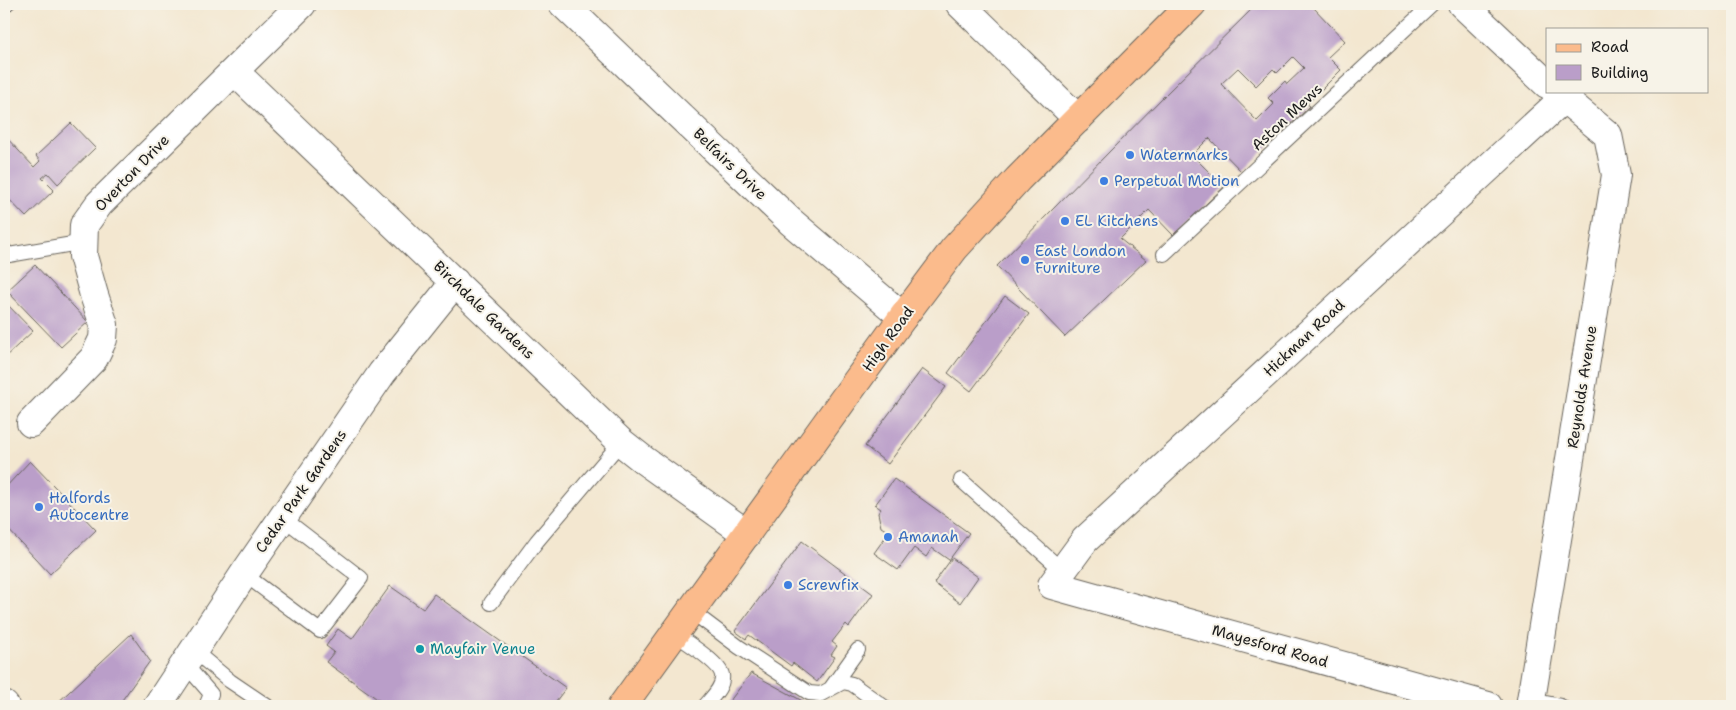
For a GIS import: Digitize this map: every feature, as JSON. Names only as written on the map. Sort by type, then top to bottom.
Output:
[{"type":"main road","name":"High Road","points":[[622,706],[954,249],[1018,179],[1192,4]]},
{"type":"street","name":"Overton Drive","points":[[32,423],[94,358],[103,339],[104,324],[83,256],[84,225],[99,204],[302,4]]},
{"type":"street","name":"Belfairs Drive","points":[[563,4],[790,221],[903,317]]},
{"type":"street","name":"Reynolds Avenue","points":[[1462,4],[1546,83]]},
{"type":"street","points":[[965,5],[1078,120]]},
{"type":"street","name":"Birchdale Gardens","points":[[234,71],[622,442],[645,461],[747,534]]},
{"type":"street","name":"Hickman Road","points":[[1057,578],[1085,540],[1554,92]]},
{"type":"street","name":"Reynolds Avenue","points":[[1530,703],[1616,175],[1608,135],[1556,92]]},
{"type":"street","name":"Cedar Park Gardens","points":[[156,706],[282,518],[382,374],[455,282]]},
{"type":"street","name":"Mayesford Road","points":[[1057,578],[1488,706]]},
{"type":"lane","name":"Aston Mews","points":[[1164,254],[1432,4]]},
{"type":"lane","points":[[4,250],[9,255],[84,242]]},
{"type":"lane","points":[[490,603],[537,541],[622,442]]},
{"type":"lane","points":[[961,480],[1057,578]]},
{"type":"lane","points":[[244,574],[320,631],[360,578],[282,518]]},
{"type":"lane","points":[[691,611],[739,647],[809,693],[821,694],[843,682],[852,684],[883,706]]},
{"type":"lane","points":[[675,634],[718,666],[722,676],[720,686],[705,706]]},
{"type":"lane","points":[[831,688],[858,650]]},
{"type":"lane","points":[[190,657],[211,694],[206,706]]},
{"type":"lane","points":[[190,657],[230,681],[266,706]]},
{"type":"lane","points":[[1530,703],[1561,706]]},
{"type":"building","points":[[1257,4],[1318,4],[1314,8],[1345,41],[1328,57],[1341,70],[1307,104],[1310,106],[1242,172],[1209,138],[1192,155],[1224,187],[1173,235],[1149,210],[1120,239],[1146,260],[1065,337],[997,266]],"holes":[[[1293,57],[1304,68],[1287,84],[1285,81],[1268,98],[1274,104],[1257,121],[1221,84],[1238,68],[1256,86],[1273,69],[1277,73]]]},
{"type":"building","points":[[71,123],[95,148],[58,184],[48,173],[42,178],[54,190],[26,217],[4,194],[4,135],[34,167],[40,161],[36,156]]},
{"type":"building","points":[[35,265],[88,322],[61,347],[7,291]]},
{"type":"building","points":[[1005,296],[1029,314],[971,391],[948,373]]},
{"type":"building","points":[[4,303],[33,331],[4,358]]},
{"type":"building","points":[[922,369],[946,387],[888,464],[865,446]]},
{"type":"building","name":"Halfords Autocentre","points":[[30,461],[96,530],[50,574],[4,525],[4,489]]},
{"type":"building","points":[[894,479],[969,533],[949,560],[932,548],[926,557],[914,548],[898,570],[874,553],[889,532],[881,527],[878,513],[881,509],[875,505]]},
{"type":"building","points":[[802,541],[873,594],[849,627],[846,624],[832,642],[837,646],[831,655],[835,657],[817,682],[793,663],[791,666],[749,635],[746,639],[735,631]]},
{"type":"building","points":[[952,558],[978,577],[960,603],[934,583]]},
{"type":"building","name":"Mayfair Venue","points":[[390,586],[423,609],[434,594],[566,688],[552,706],[387,706],[326,662],[334,652],[326,646],[338,629],[352,639]]},
{"type":"building","points":[[131,634],[150,661],[120,703],[125,706],[54,706]]},
{"type":"building","points":[[751,673],[808,704],[807,706],[726,706]]},
{"type":"railway","points":[[4,13],[14,4]]},
{"type":"place","name":"Watermarks","points":[[1130,155]]},
{"type":"place","name":"Perpetual Motion","points":[[1104,181]]},
{"type":"place","name":"EL Kitchens","points":[[1065,221]]},
{"type":"place","name":"East London Furniture","points":[[1025,260]]},
{"type":"place","name":"Halfords Autocentre","points":[[39,507]]},
{"type":"place","name":"Amanah","points":[[888,537]]},
{"type":"place","name":"Screwfix","points":[[788,585]]},
{"type":"place","name":"Mayfair Venue","points":[[420,649]]}]
